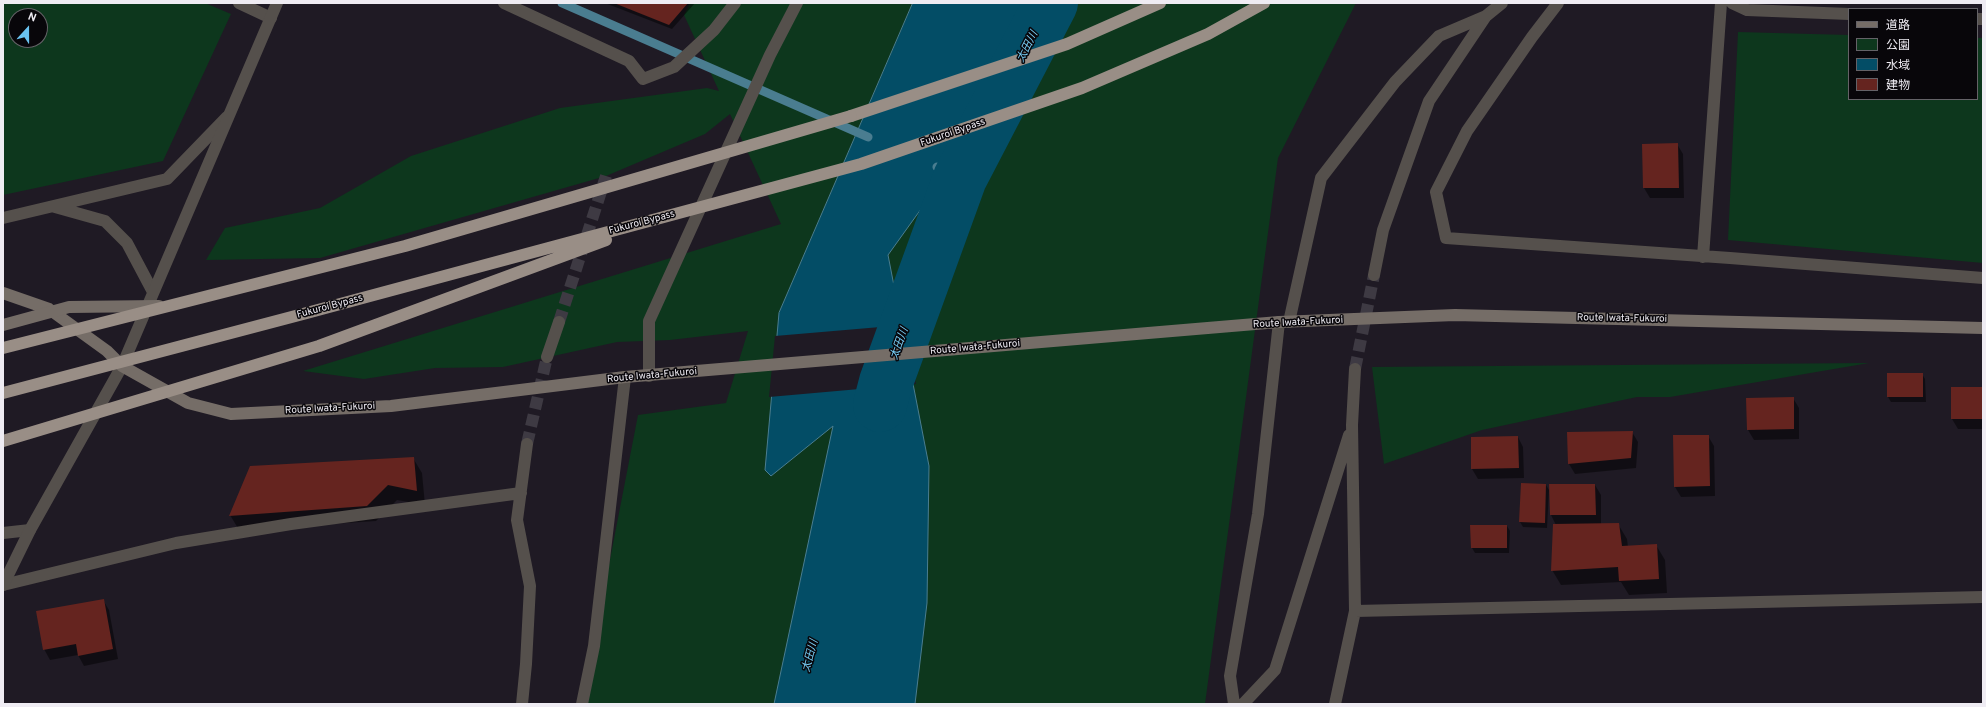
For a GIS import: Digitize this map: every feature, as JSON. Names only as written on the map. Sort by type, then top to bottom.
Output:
[{"type":"highway","points":[[3,348],[405,246],[851,116],[1067,44],[1160,3]]},
{"type":"highway","name":"Fukuroi Bypass","points":[[3,392],[861,164],[1082,88],[1208,34],[1264,3]]},
{"type":"highway","points":[[3,441],[319,346],[676,214]]},
{"type":"main road","name":"Route Iwata-Fukuroi","points":[[3,293],[49,309],[107,351],[122,366],[188,403],[231,414],[391,406],[625,377],[1284,322],[1455,315],[1983,328]]},
{"type":"main road","points":[[3,325],[69,307],[165,306]]},
{"type":"street","points":[[239,3],[271,18]]},
{"type":"street","points":[[3,585],[30,530],[122,366],[227,117],[277,3]]},
{"type":"street","points":[[504,3],[629,61],[643,79],[674,67],[714,30],[735,3]]},
{"type":"street","points":[[649,376],[649,321],[767,62],[797,3]]},
{"type":"street","points":[[1234,704],[1230,676],[1258,514],[1284,322],[1321,178],[1395,82],[1440,36],[1486,16],[1502,3]]},
{"type":"street","points":[[1558,3],[1532,37],[1468,131],[1436,192],[1446,238],[1983,278]]},
{"type":"street","points":[[1703,256],[1721,3]]},
{"type":"street","points":[[1732,3],[1747,10],[1848,14]]},
{"type":"street","points":[[1374,275],[1383,230],[1429,101],[1486,16]]},
{"type":"street","points":[[3,218],[167,179],[227,117]]},
{"type":"street","points":[[54,207],[105,221],[128,244],[153,292]]},
{"type":"street","points":[[547,357],[558,322]]},
{"type":"street","points":[[1335,704],[1355,611],[1352,425],[1355,369]]},
{"type":"street","points":[[582,704],[594,646],[625,377]]},
{"type":"street","points":[[1243,704],[1275,670],[1352,425]]},
{"type":"street","points":[[522,704],[526,664],[530,586],[517,520],[527,444]]},
{"type":"street","points":[[3,585],[176,543],[291,524],[521,493]]},
{"type":"street","points":[[3,533],[30,530]]},
{"type":"street","points":[[1355,611],[1983,597]]},
{"type":"green space","points":[[3,3],[205,3],[231,14],[163,161],[3,195]]},
{"type":"green space","points":[[690,3],[1356,3],[1278,158],[1205,704],[582,704],[638,415],[726,403],[748,331],[670,340],[617,342],[503,367],[435,368],[364,379],[303,371],[781,224],[730,114],[705,134],[606,176],[320,258],[206,260],[225,228],[320,208],[411,156],[560,108],[707,88],[719,91],[684,15]]},
{"type":"green space","points":[[1738,32],[1848,35],[1848,100],[1978,100],[1978,38],[1983,38],[1983,263],[1728,240]]},
{"type":"green space","points":[[1869,363],[1670,397],[1637,397],[1482,430],[1384,464],[1372,367]]},
{"type":"water","points":[[913,3],[1069,3],[888,255],[929,466],[927,603],[915,704],[774,704],[833,426],[771,476],[765,470],[779,313]]},
{"type":"pier","points":[[904,325],[916,384],[769,397],[775,336]]},
{"type":"building","points":[[614,3],[688,3],[669,25]]},
{"type":"building","points":[[1678,143],[1679,188],[1643,188],[1642,144]]},
{"type":"building","points":[[1887,373],[1923,373],[1923,397],[1887,397]]},
{"type":"building","points":[[1951,387],[1983,387],[1983,419],[1951,419]]},
{"type":"building","points":[[1794,397],[1794,429],[1747,430],[1746,398]]},
{"type":"building","points":[[1633,431],[1631,458],[1568,464],[1567,432]]},
{"type":"building","points":[[1673,435],[1709,435],[1710,486],[1674,487]]},
{"type":"building","points":[[1518,436],[1519,468],[1471,469],[1471,437]]},
{"type":"building","points":[[414,457],[417,491],[388,485],[367,506],[229,516],[250,466]]},
{"type":"building","points":[[1521,483],[1546,484],[1545,523],[1519,522]]},
{"type":"building","points":[[1549,484],[1595,484],[1596,515],[1550,515]]},
{"type":"building","points":[[1619,523],[1622,546],[1657,544],[1659,579],[1619,581],[1618,567],[1551,571],[1553,524]]},
{"type":"building","points":[[1470,525],[1507,525],[1507,548],[1471,548]]},
{"type":"building","points":[[104,599],[113,649],[78,656],[76,644],[43,650],[36,611]]},
{"type":"waterway","points":[[562,3],[868,137]]},
{"type":"waterway","name":"太田川","points":[[880,405],[886,382],[960,178],[1051,3]]},
{"type":"waterway","points":[[937,167],[960,178]]},
{"type":"tunnel","points":[[559,322],[606,176]]},
{"type":"tunnel","points":[[1355,369],[1374,275]]},
{"type":"tunnel","points":[[527,444],[547,357]]}]
